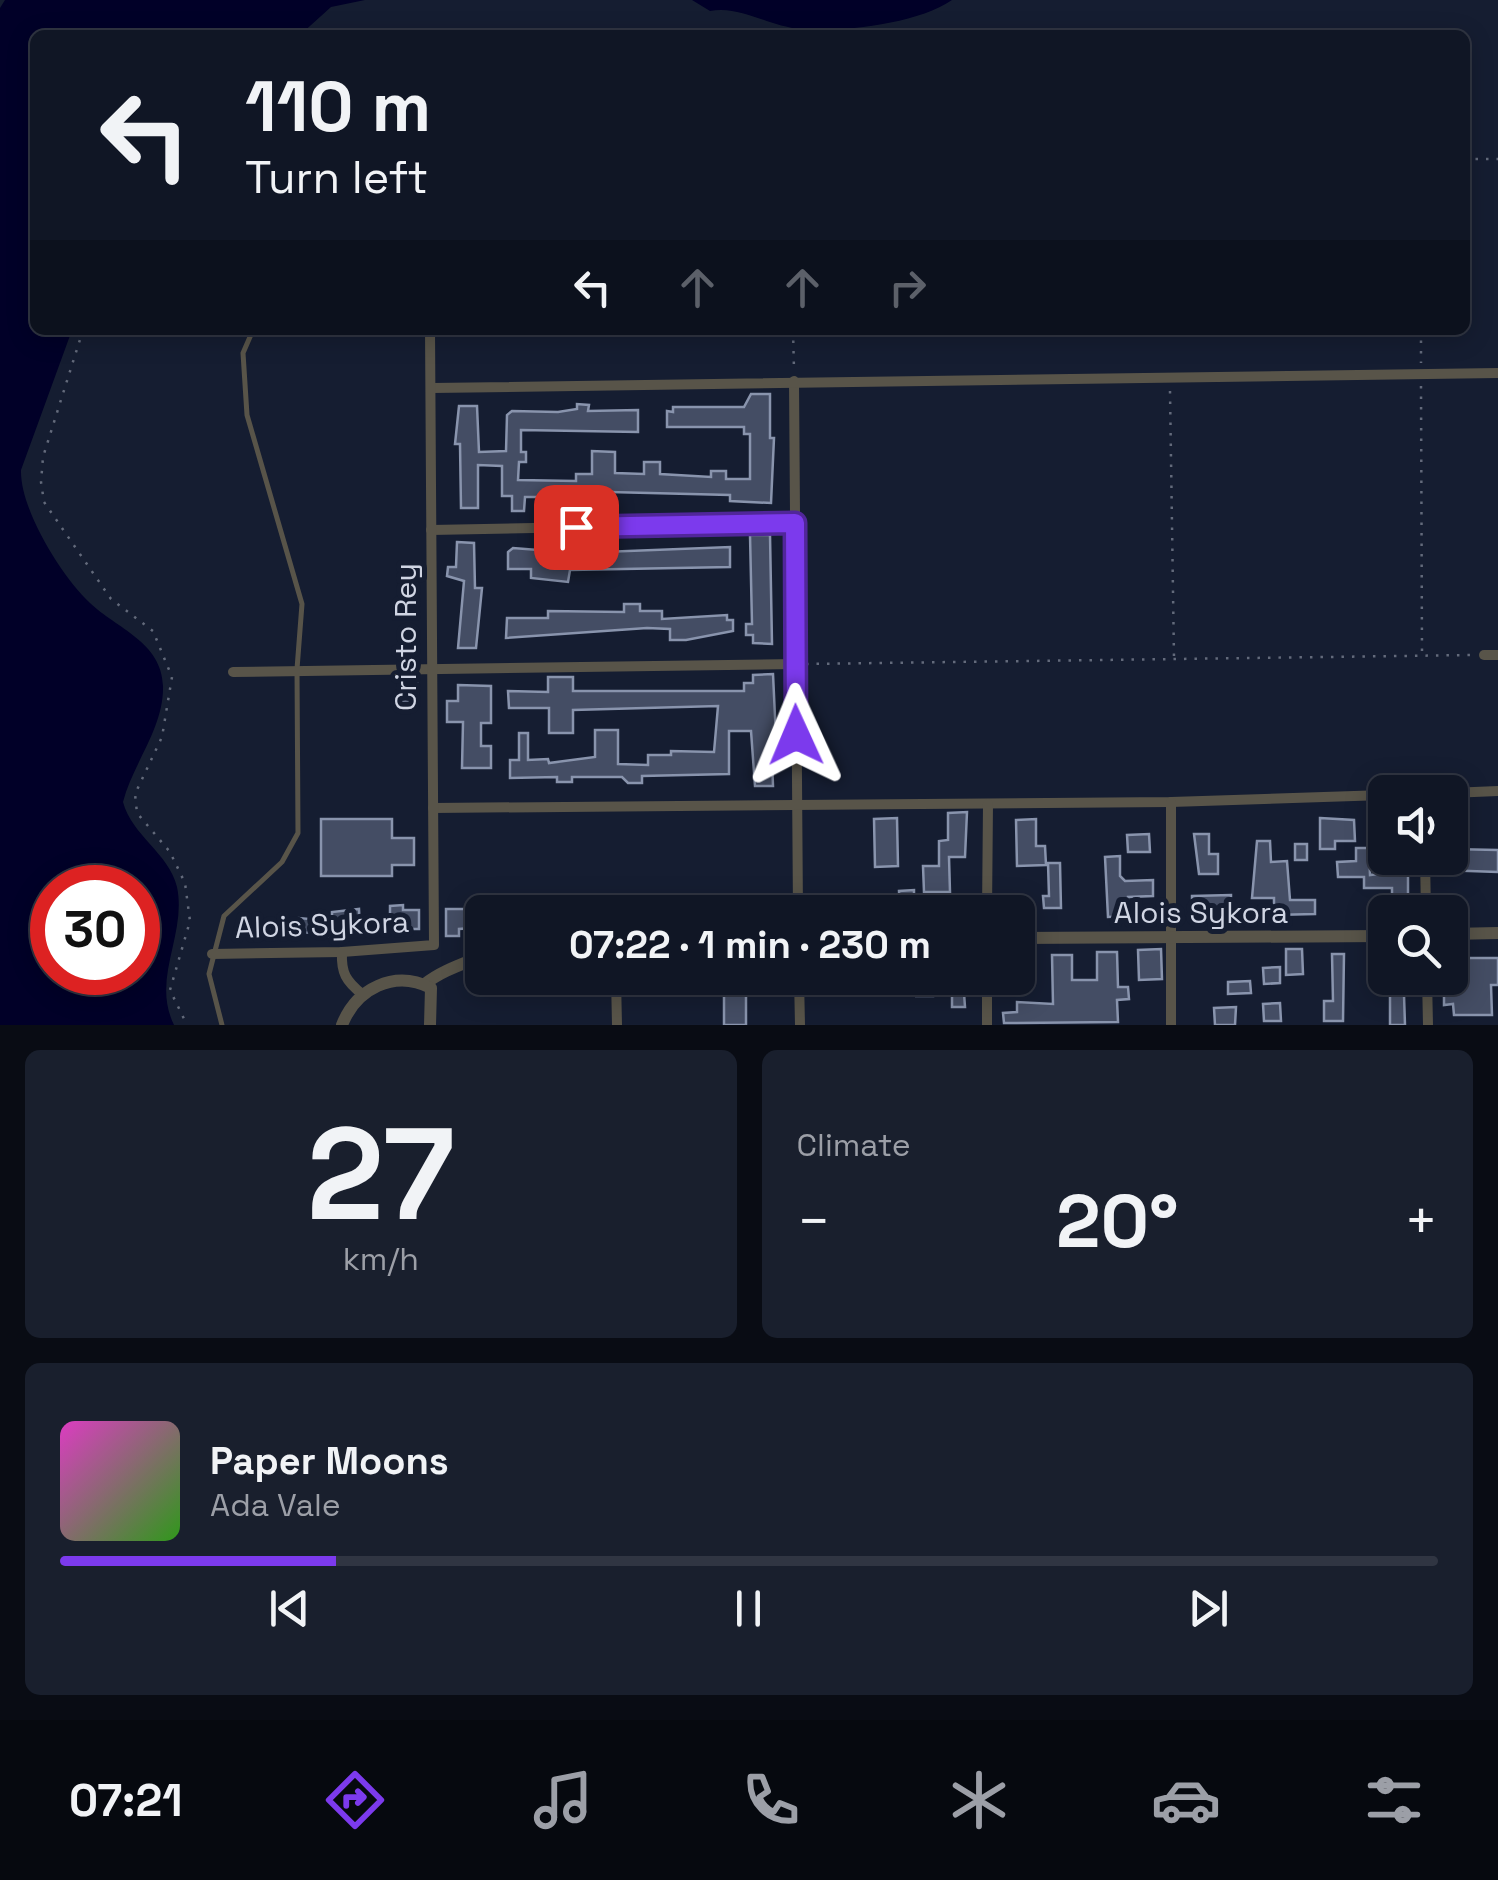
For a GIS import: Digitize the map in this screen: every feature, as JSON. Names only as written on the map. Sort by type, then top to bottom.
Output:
[{"type":"street","name":"Cristo Rey","points":[[430,335],[434,945]]},
{"type":"street","points":[[432,388],[794,381],[1170,380],[1498,372]]},
{"type":"street","points":[[794,381],[798,895]]},
{"type":"street","points":[[431,530],[795,523]]},
{"type":"street","points":[[1484,655],[1498,655]]},
{"type":"street","points":[[233,672],[796,664]]},
{"type":"street","points":[[1468,793],[1498,792]]},
{"type":"street","points":[[433,808],[1171,802],[1368,796]]},
{"type":"street","points":[[1171,802],[1171,1025]]},
{"type":"street","points":[[987,895],[988,804]]},
{"type":"street","points":[[1468,934],[1498,933]]},
{"type":"street","name":"Alois Sykora","points":[[1035,938],[1368,936]]},
{"type":"street","name":"Alois Sykora","points":[[212,954],[342,952],[434,945]]},
{"type":"street","points":[[342,952],[341,968],[347,982],[362,994],[342,1025]]},
{"type":"street","name":"Alois Sykora","points":[[362,994],[393,982],[429,989],[438,974],[465,965]]},
{"type":"street","points":[[429,989],[430,1025]]},
{"type":"street","points":[[616,995],[617,1025]]},
{"type":"street","points":[[799,995],[800,1025]]},
{"type":"street","points":[[987,995],[987,1025]]},
{"type":"street","points":[[1427,995],[1428,1025]]},
{"type":"lane","points":[[222,1025],[209,974],[224,916],[282,862],[298,833],[297,669],[302,604],[247,416],[243,353],[251,335]]},
{"type":"path","points":[[1470,160],[1498,159]]},
{"type":"path","points":[[81,335],[43,457],[42,492],[44,502],[110,599],[153,632],[172,677],[162,737],[135,794],[137,812],[170,852],[185,883],[190,921],[170,990],[186,1025]]},
{"type":"path","points":[[794,335],[794,381]]},
{"type":"path","points":[[1421,335],[1422,656]]},
{"type":"path","points":[[1170,380],[1174,659]]},
{"type":"path","points":[[796,664],[1484,655]]},
{"type":"water","points":[[5,0],[365,0],[331,7],[306,30],[30,30],[30,335],[70,335],[21,470],[22,486],[44,541],[67,576],[90,603],[146,647],[161,671],[159,716],[123,802],[134,825],[173,875],[177,887],[178,922],[166,990],[174,1025],[0,1025],[0,8]]},
{"type":"water","points":[[692,0],[952,0],[900,21],[818,30],[789,27],[733,11],[710,11]]},
{"type":"building","points":[[751,394],[770,394],[770,438],[774,438],[771,503],[730,501],[730,495],[569,491],[569,497],[525,497],[524,511],[512,511],[512,496],[502,496],[502,466],[478,465],[478,508],[461,508],[460,444],[455,444],[459,406],[477,406],[479,452],[506,451],[507,415],[512,411],[558,412],[577,409],[577,404],[589,405],[588,411],[638,410],[638,432],[521,430],[521,452],[526,452],[526,462],[519,462],[518,480],[576,481],[576,474],[592,474],[592,451],[615,452],[615,473],[644,474],[644,462],[660,462],[660,474],[711,477],[711,471],[726,471],[726,479],[750,479],[750,434],[744,434],[744,427],[667,427],[667,411],[673,412],[673,407],[744,407]]},
{"type":"building","points":[[750,535],[770,535],[772,644],[753,643],[753,635],[746,635],[746,624],[752,624]]},
{"type":"building","points":[[457,542],[474,543],[475,588],[482,588],[476,648],[458,648],[464,581],[447,576],[448,567],[456,567]]},
{"type":"building","points":[[730,547],[730,567],[570,570],[568,582],[531,578],[531,569],[508,569],[508,552],[513,548],[577,553]]},
{"type":"building","points":[[624,604],[640,604],[640,611],[662,611],[662,619],[727,615],[727,620],[733,620],[733,631],[686,640],[670,640],[670,629],[647,628],[506,638],[507,618],[548,618],[548,611],[624,612]]},
{"type":"building","points":[[773,674],[777,759],[772,759],[773,786],[755,786],[751,731],[729,731],[729,774],[642,776],[642,783],[628,783],[622,777],[572,777],[572,782],[557,782],[557,777],[510,778],[510,760],[519,760],[519,733],[528,733],[528,760],[548,759],[549,763],[595,757],[595,730],[618,730],[618,764],[648,765],[648,755],[671,755],[671,751],[714,752],[718,706],[573,710],[573,733],[549,733],[549,708],[509,708],[508,691],[548,692],[548,677],[573,677],[573,691],[744,691],[744,683],[753,683],[753,675]]},
{"type":"building","points":[[399,679],[417,679],[417,703],[398,702]]},
{"type":"building","points":[[458,685],[491,686],[491,723],[481,723],[481,746],[491,746],[491,768],[462,768],[463,722],[447,722],[447,701],[458,701]]},
{"type":"building","points":[[967,812],[965,857],[949,857],[950,892],[924,892],[923,866],[939,866],[939,841],[948,840],[948,813]]},
{"type":"building","points":[[897,818],[898,866],[875,867],[874,819]]},
{"type":"building","points":[[1320,818],[1354,820],[1355,841],[1335,841],[1335,849],[1320,849]]},
{"type":"building","points":[[321,819],[392,819],[392,838],[414,838],[414,865],[392,865],[392,876],[321,876]]},
{"type":"building","points":[[1036,819],[1036,846],[1045,846],[1046,865],[1017,866],[1016,820]]},
{"type":"building","points":[[1149,834],[1150,852],[1128,852],[1127,835]]},
{"type":"building","points":[[1194,834],[1209,834],[1209,854],[1218,854],[1218,874],[1199,874]]},
{"type":"building","points":[[1257,841],[1270,841],[1271,862],[1287,861],[1290,900],[1315,900],[1315,914],[1274,915],[1274,898],[1252,898]]},
{"type":"building","points":[[1295,844],[1307,844],[1307,860],[1295,860]]},
{"type":"building","points":[[1356,848],[1368,848],[1368,875],[1408,875],[1408,894],[1392,895],[1392,888],[1364,888],[1364,877],[1338,877],[1337,862],[1356,861]]},
{"type":"building","points":[[1468,849],[1498,850],[1498,872],[1468,871]]},
{"type":"building","points":[[1120,856],[1120,876],[1125,881],[1153,880],[1153,896],[1128,897],[1128,916],[1108,917],[1105,857]]},
{"type":"building","points":[[1048,863],[1060,863],[1061,908],[1044,908],[1043,896],[1049,896]]},
{"type":"building","points":[[914,890],[914,895],[899,895],[899,891]]},
{"type":"building","points":[[1231,895],[1231,913],[1192,913],[1192,896]]},
{"type":"building","points":[[403,905],[403,910],[419,910],[419,929],[390,929],[390,906]]},
{"type":"building","points":[[359,909],[360,932],[346,936],[325,936],[325,932],[256,934],[256,926],[299,922],[299,918],[332,921],[332,912]]},
{"type":"building","points":[[446,909],[465,909],[465,929],[459,929],[459,936],[446,936]]},
{"type":"building","points":[[1161,949],[1162,979],[1139,980],[1138,950]]},
{"type":"building","points":[[1286,949],[1302,949],[1303,974],[1286,975]]},
{"type":"building","points":[[1097,952],[1117,952],[1118,987],[1128,987],[1129,999],[1117,1000],[1118,1022],[1004,1023],[1003,1013],[1017,1012],[1017,1002],[1053,1004],[1052,955],[1072,955],[1072,980],[1097,980]]},
{"type":"building","points":[[1332,954],[1344,954],[1343,1021],[1324,1021],[1324,1001],[1333,1001]]},
{"type":"building","points":[[1468,958],[1498,958],[1498,985],[1491,985],[1492,1015],[1454,1015],[1453,1004],[1444,1005],[1444,995],[1468,995]]},
{"type":"building","points":[[1280,967],[1280,983],[1264,984],[1263,968]]},
{"type":"building","points":[[1250,981],[1251,993],[1228,994],[1228,982]]},
{"type":"building","points":[[724,995],[746,995],[746,1025],[724,1025]]},
{"type":"building","points":[[952,995],[964,995],[965,1007],[952,1007]]},
{"type":"building","points":[[1390,995],[1404,995],[1405,1025],[1390,1025]]},
{"type":"building","points":[[1280,1003],[1281,1021],[1264,1021],[1263,1004]]},
{"type":"building","points":[[1236,1007],[1235,1025],[1215,1025],[1214,1008]]},
{"type":"route","points":[[576,527],[795,523],[796,735]]}]
